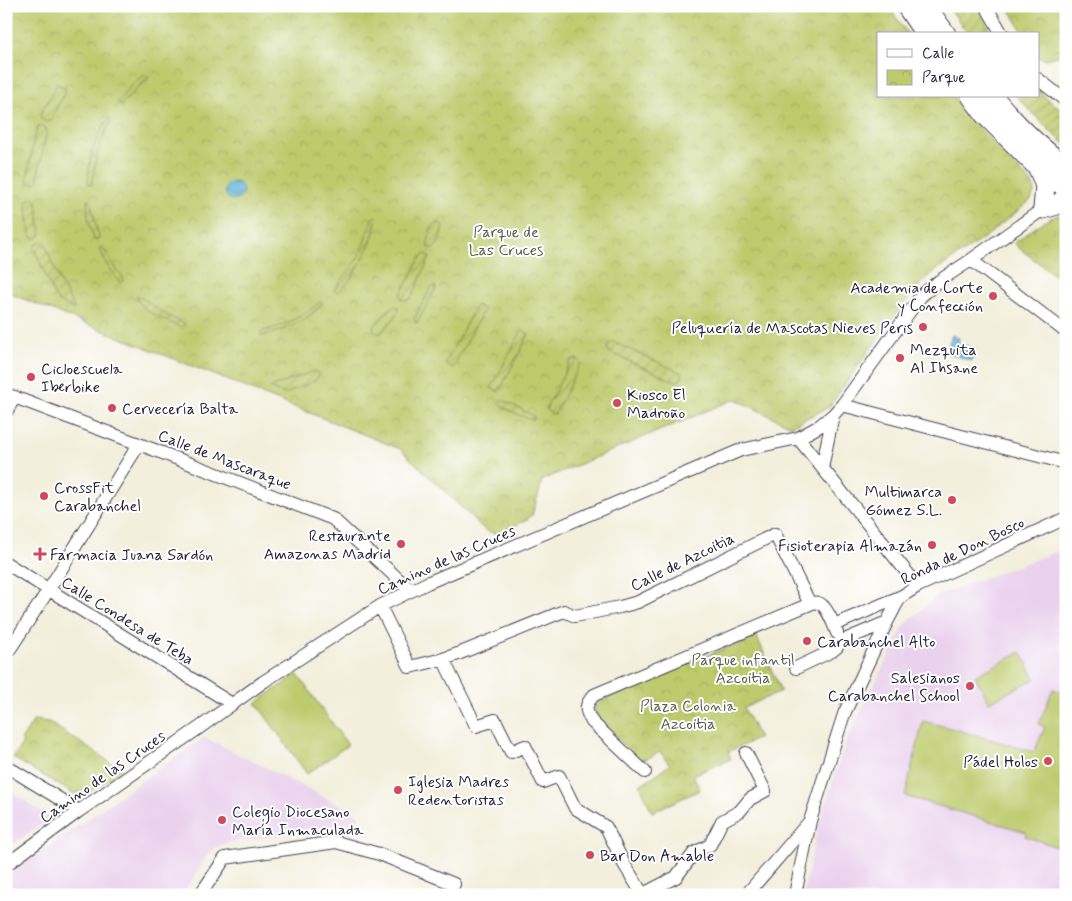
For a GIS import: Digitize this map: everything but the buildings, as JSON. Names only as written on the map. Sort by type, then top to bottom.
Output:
[{"type":"main road","points":[[906,6],[925,32]]},
{"type":"main road","points":[[926,6],[945,32]]},
{"type":"main road","points":[[972,98],[985,115],[1038,168],[1066,188]]},
{"type":"main road","points":[[996,98],[1015,120],[1063,167]]},
{"type":"main road","points":[[1038,168],[1045,186],[1043,209],[1057,205],[1066,197]]},
{"type":"street","points":[[986,6],[1001,32]]},
{"type":"street","points":[[1040,81],[1066,101]]},
{"type":"street","name":"Camino de las Cruces","points":[[6,865],[79,810],[263,682],[380,606],[410,590],[740,450],[798,438],[818,427],[842,405],[921,296],[1043,209]]},
{"type":"street","points":[[971,260],[1066,332]]},
{"type":"street","points":[[6,412],[11,396]]},
{"type":"street","name":"Calle de Mascaraque","points":[[11,396],[333,518],[410,590]]},
{"type":"street","points":[[842,405],[1066,463]]},
{"type":"street","points":[[822,468],[833,415]]},
{"type":"street","points":[[798,438],[918,586]]},
{"type":"street","points":[[6,655],[49,590],[139,444]]},
{"type":"street","name":"Ronda de Don Bosco","points":[[795,895],[810,820],[844,714],[887,622],[902,596],[918,586],[1066,518]]},
{"type":"street","name":"Calle de Azcoitia","points":[[380,606],[410,667],[458,654],[564,612],[575,616],[638,602],[775,534],[810,604]]},
{"type":"street","name":"Calle Condesa de Teba","points":[[6,563],[232,704]]},
{"type":"street","points":[[834,625],[902,596]]},
{"type":"street","points":[[645,772],[592,722],[586,712],[588,702],[594,695],[817,602],[822,604],[834,625],[840,642]]},
{"type":"street","points":[[796,668],[832,651],[840,642],[887,622]]},
{"type":"street","points":[[443,659],[476,726],[495,720],[511,752],[525,746],[543,782],[559,776],[575,808],[606,827],[624,864],[643,895],[676,878],[694,853],[710,845],[722,820],[740,811],[750,799],[765,791],[746,753]]},
{"type":"street","points":[[6,766],[79,810]]},
{"type":"street","points":[[746,895],[810,820]]},
{"type":"street","points":[[200,895],[225,858],[336,842],[379,854],[454,884],[450,895]]},
{"type":"shaded area","name":"Salesianos Carabanchel School","points":[[1066,548],[1066,895],[803,895],[816,834],[846,741],[905,624],[939,595]]},
{"type":"shaded area","name":"Colegio Diocesano María Inmaculada","points":[[204,737],[360,815],[354,831],[335,826],[227,843],[215,848],[207,856],[182,895],[6,895],[6,877]]},
{"type":"shaded area","points":[[6,789],[51,818],[6,849]]},
{"type":"green space","name":"Parque de Las Cruces","points":[[6,6],[888,6],[907,32],[877,32],[877,98],[954,98],[969,118],[1032,183],[1035,191],[1031,200],[984,238],[926,278],[894,316],[829,407],[791,426],[735,399],[542,480],[532,515],[498,534],[486,531],[400,449],[6,292]]},
{"type":"green space","points":[[948,6],[977,6],[991,32],[967,32]]},
{"type":"green space","points":[[1008,6],[1066,6],[1066,54],[1045,59],[1040,58],[1040,32],[1023,32]]},
{"type":"green space","points":[[147,75],[149,78],[121,106],[118,102],[131,86],[138,79]]},
{"type":"green space","points":[[57,84],[65,87],[65,92],[50,121],[45,122],[41,119],[40,115]]},
{"type":"green space","points":[[1040,92],[1066,112],[1066,145],[1018,98],[1040,98]]},
{"type":"green space","points":[[109,118],[111,121],[98,152],[92,185],[88,184],[93,149]]},
{"type":"green space","points":[[44,126],[47,130],[38,174],[39,180],[36,183],[31,183],[27,180],[34,138],[38,127]]},
{"type":"green space","points":[[30,198],[37,200],[41,235],[37,238],[33,238],[30,234],[26,201]]},
{"type":"green space","points":[[87,199],[90,200],[99,239],[94,240],[88,218]]},
{"type":"green space","points":[[1066,213],[1066,284],[1014,243],[1046,221],[1059,214]]},
{"type":"green space","points":[[375,216],[375,229],[365,255],[350,280],[337,293],[334,290],[361,252],[372,219]]},
{"type":"green space","points":[[436,223],[440,223],[443,226],[441,235],[434,248],[429,248],[427,245],[432,227]]},
{"type":"green space","points":[[36,244],[45,244],[62,286],[75,309],[59,302],[54,295],[34,248]]},
{"type":"green space","points":[[102,247],[124,281],[120,283],[107,265],[99,248]]},
{"type":"green space","points":[[425,254],[430,257],[412,297],[404,300],[400,295],[421,257]]},
{"type":"green space","points":[[436,286],[417,323],[415,322],[414,319],[430,289]]},
{"type":"green space","points":[[136,296],[164,314],[185,324],[182,328],[148,311],[138,301]]},
{"type":"green space","points":[[321,301],[323,304],[317,310],[302,320],[278,332],[261,336],[262,331],[294,319]]},
{"type":"green space","points":[[476,305],[484,309],[453,368],[445,364]]},
{"type":"green space","points":[[394,306],[398,307],[399,310],[393,320],[380,334],[375,332],[373,328],[388,310]]},
{"type":"green space","points":[[522,330],[529,334],[499,392],[491,388]]},
{"type":"green space","points":[[613,342],[682,373],[682,377],[679,381],[672,380],[609,352],[607,348]]},
{"type":"green space","points":[[571,360],[579,360],[580,364],[555,414],[550,413],[546,409]]},
{"type":"green space","points":[[314,371],[318,373],[316,380],[285,394],[269,388]]},
{"type":"green space","points":[[501,400],[534,416],[534,419],[532,420],[507,409],[499,404]]},
{"type":"green space","name":"Plaza Colonia Azcoitia","points":[[756,635],[781,691],[744,708],[759,738],[728,752],[731,759],[693,775],[700,790],[652,812],[640,785],[670,765],[660,752],[640,762],[596,717],[594,708],[597,703],[682,664],[692,662]]},
{"type":"green space","points":[[1021,652],[1035,679],[989,702],[975,676]]},
{"type":"green space","points":[[297,674],[348,745],[307,774],[256,703]]},
{"type":"green space","points":[[1053,689],[1066,694],[1066,850],[1025,836],[1026,832],[905,796],[923,721],[1034,752],[1045,727],[1039,724]]},
{"type":"green space","points":[[34,720],[49,722],[122,770],[81,798],[13,758],[23,742],[21,740]]},
{"type":"water","points":[[230,182],[238,182],[243,187],[241,198],[230,200],[225,195],[225,187]]},
{"type":"water","points":[[952,335],[959,338],[958,343],[975,349],[971,361],[946,352]]},
{"type":"place","name":"Academia de Corte y Confección","points":[[993,296]]},
{"type":"place","name":"Peluquería de Mascotas Nieves Peris","points":[[923,327]]},
{"type":"place","name":"Mezquita Al Ihsane","points":[[900,358]]},
{"type":"place","name":"Cicloescuela Iberbike","points":[[31,377]]},
{"type":"place","name":"Kiosco El Madroño","points":[[617,403]]},
{"type":"place","name":"Cervecería Balta","points":[[112,408]]},
{"type":"place","name":"CrossFit Carabanchel","points":[[44,496]]},
{"type":"place","name":"Multimarca Gómez S.L.","points":[[952,500]]},
{"type":"place","name":"Restaurante Amazonas Madrid","points":[[401,544]]},
{"type":"place","name":"Fisioterapia Almazán","points":[[932,545]]},
{"type":"place","name":"Farmacia Juana Sardón","points":[[40,554]]},
{"type":"place","name":"Carabanchel Alto","points":[[807,641]]},
{"type":"place","name":"Salesianos Carabanchel School","points":[[970,686]]},
{"type":"place","name":"Pádel Holos","points":[[1048,761]]},
{"type":"place","name":"Iglesia Madres Redentoristas","points":[[398,790]]},
{"type":"place","name":"Colegio Diocesano María Inmaculada","points":[[222,820]]},
{"type":"place","name":"Bar Don Amable","points":[[590,855]]},
{"type":"park label","name":"Parque infantil Azcoitia","points":[[743,668]]}]
